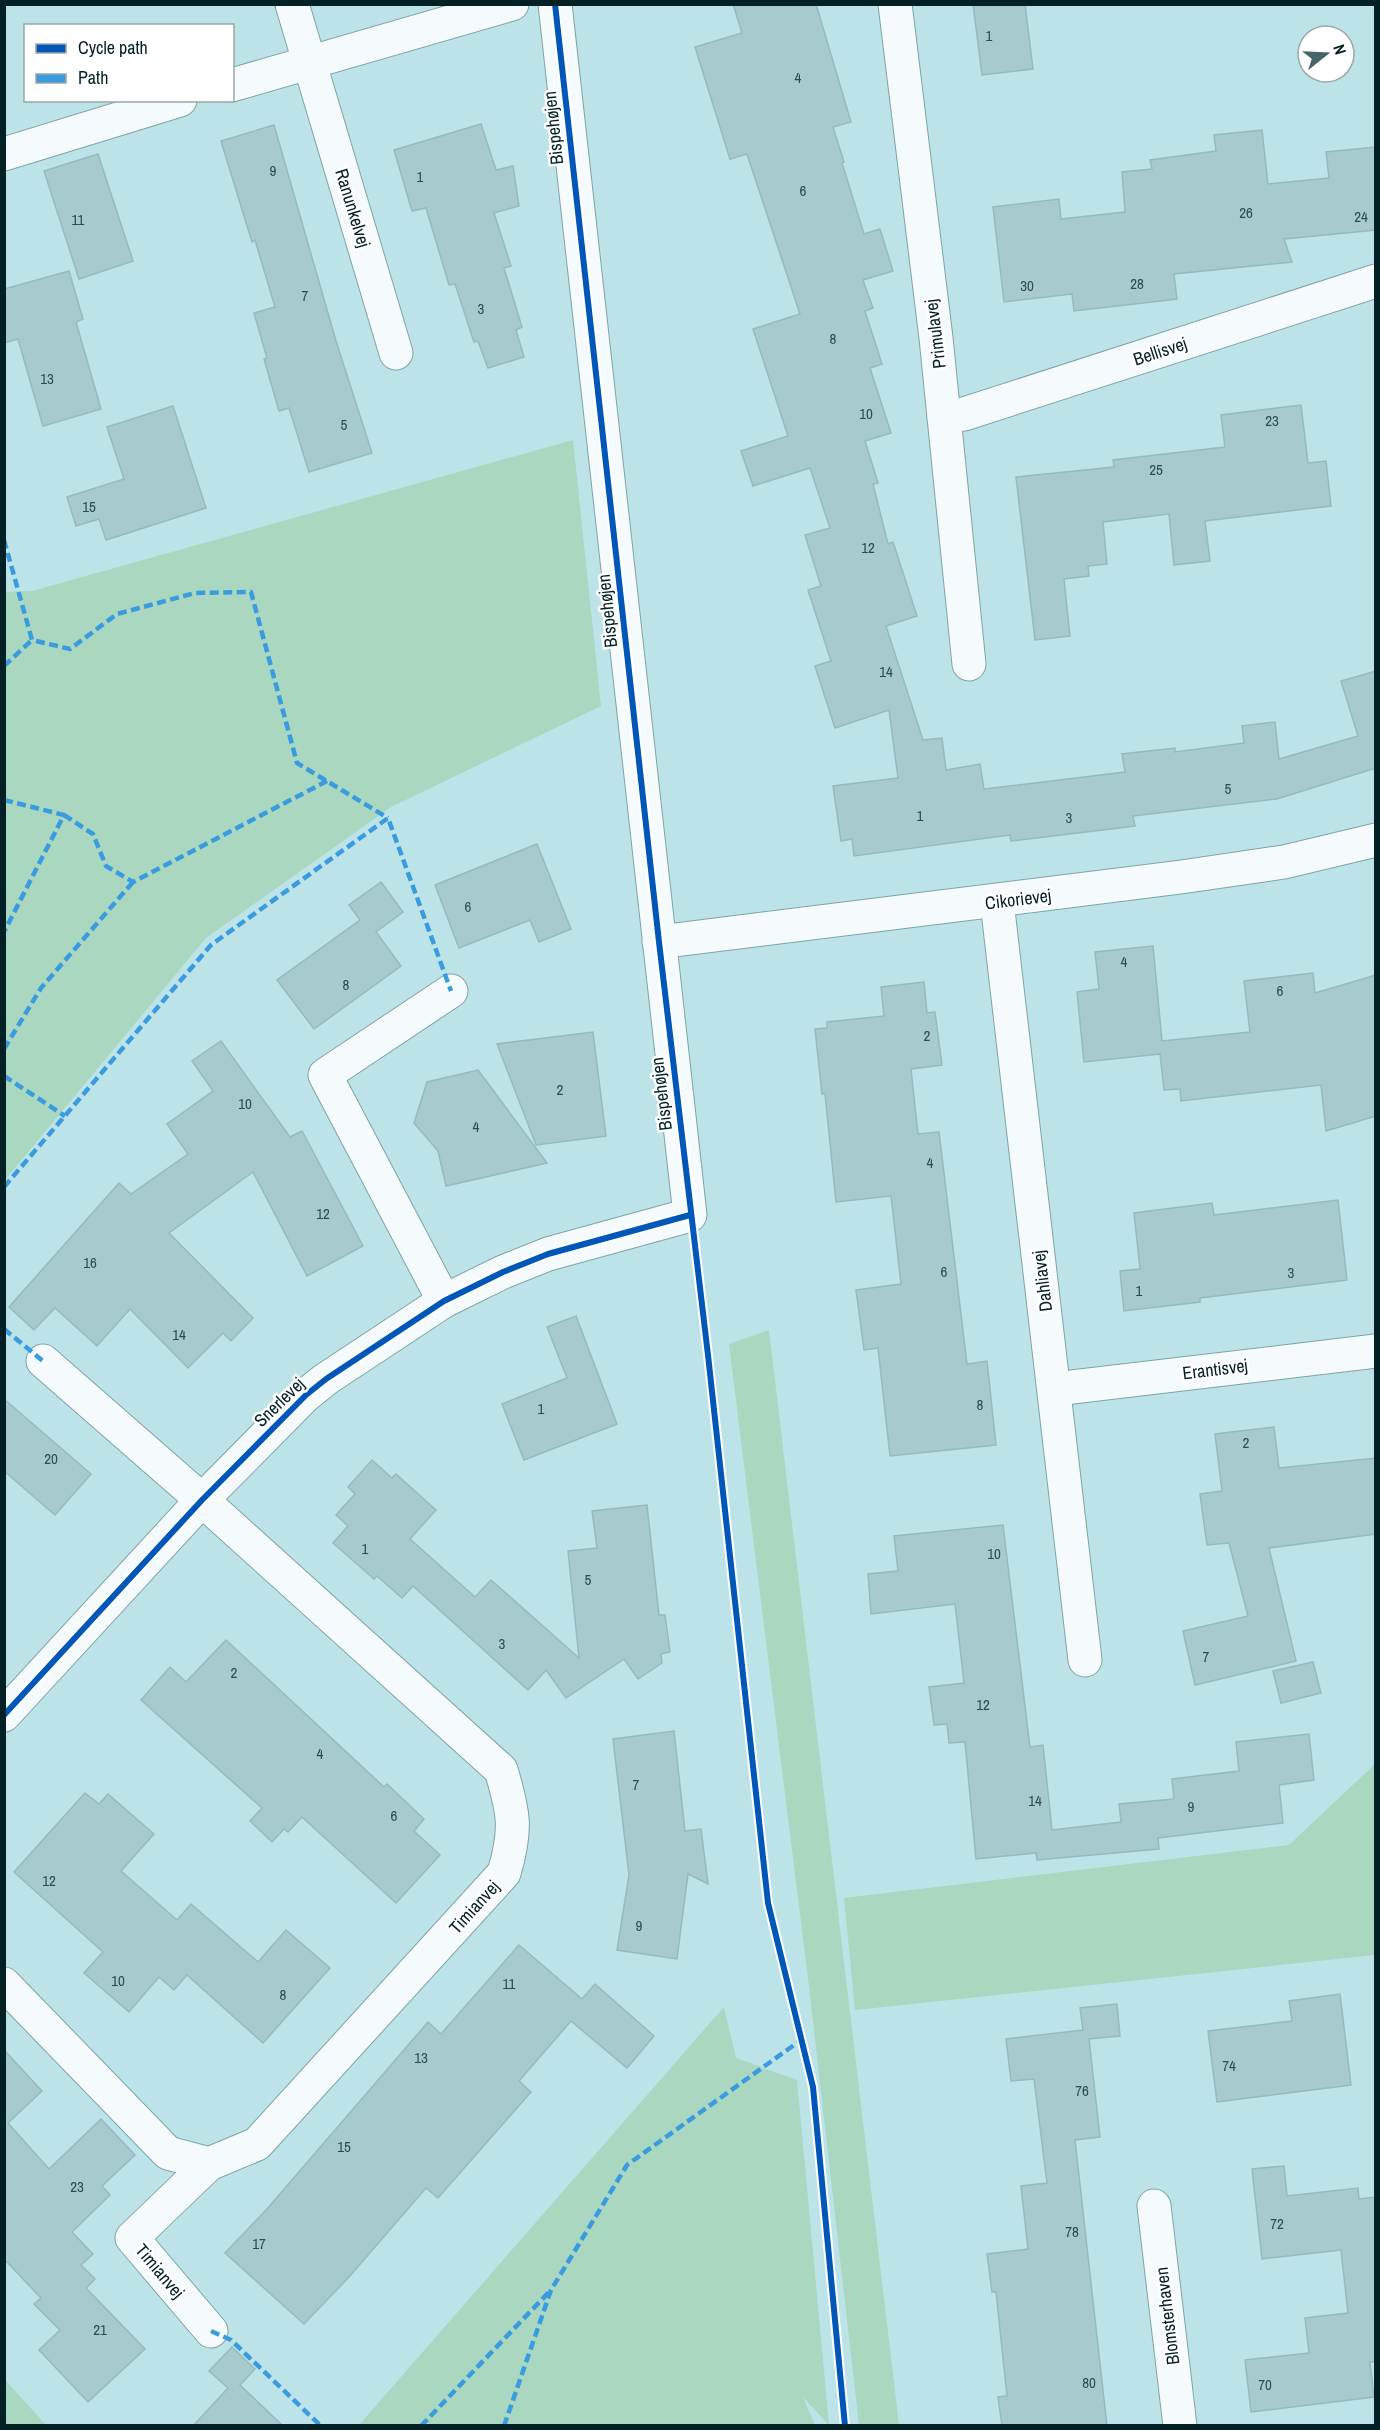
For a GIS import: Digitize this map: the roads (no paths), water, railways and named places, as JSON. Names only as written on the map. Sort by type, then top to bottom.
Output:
[{"type":"street","name":"Ranunkelvej","points":[[292,4],[396,353]]},
{"type":"street","points":[[234,84],[512,4]]},
{"type":"street","name":"Bispehøjen","points":[[555,4],[690,1215]]},
{"type":"street","name":"Primulavej","points":[[895,4],[944,417],[969,664]]},
{"type":"street","points":[[4,154],[173,102]]},
{"type":"street","name":"Bellisvej","points":[[944,417],[964,414],[1376,281]]},
{"type":"street","name":"Cikorievej","points":[[659,942],[997,902],[1284,862],[1376,840]]},
{"type":"street","name":"Dahliavej","points":[[997,902],[1085,1660]]},
{"type":"street","points":[[444,1301],[326,1075],[451,991]]},
{"type":"street","name":"Snerlevej","points":[[4,1715],[202,1500],[306,1395],[326,1379],[444,1301],[503,1272],[548,1254],[690,1215]]},
{"type":"street","name":"Erantisvej","points":[[1055,1389],[1376,1351]]},
{"type":"street","points":[[43,1361],[202,1500]]},
{"type":"street","name":"Timianvej","points":[[202,1500],[501,1770],[511,1804],[513,1835],[504,1873],[257,2144],[209,2164],[132,2238],[211,2331]]},
{"type":"street","points":[[4,1984],[168,2153],[209,2164]]},
{"type":"street","name":"Blomsterhaven","points":[[1154,2206],[1180,2426]]}]
